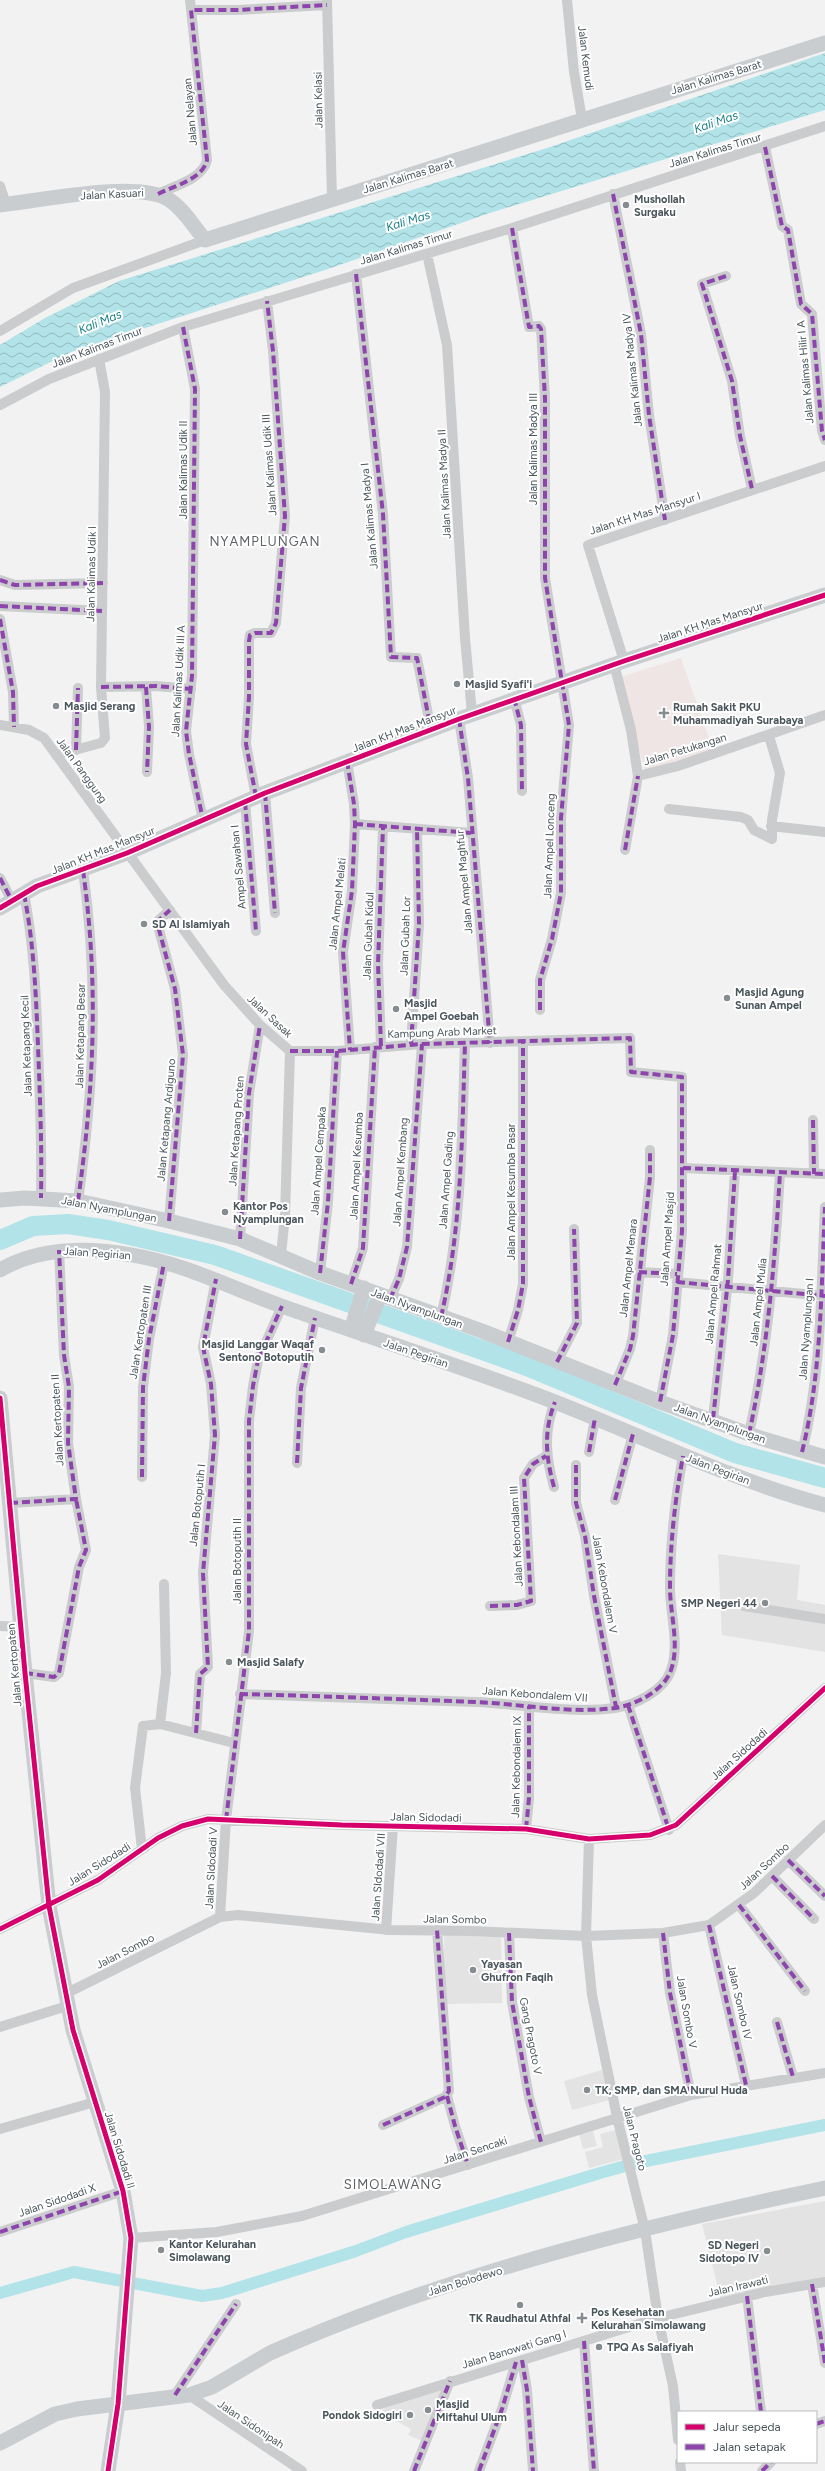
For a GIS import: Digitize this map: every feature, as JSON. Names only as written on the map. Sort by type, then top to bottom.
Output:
[{"type":"street","name":"Jalan Kemudi","points":[[567,0],[574,72],[582,119]]},
{"type":"street","points":[[191,5],[327,3]]},
{"type":"street","name":"Jalan Kelasi","points":[[327,3],[332,199]]},
{"type":"street","name":"Jalan Nelayan","points":[[158,194],[195,176],[203,170],[207,160],[191,5]]},
{"type":"street","name":"Jalan Kalimas Barat","points":[[0,331],[73,288],[205,240],[825,43]]},
{"type":"street","name":"Jalan Kalimas Timur","points":[[0,405],[48,379],[183,327],[512,228],[613,194],[765,147],[825,126]]},
{"type":"street","name":"Jalan Kalimas Hilir I A","points":[[765,147],[782,226],[788,230],[802,304],[812,314],[822,431],[825,440]]},
{"type":"street","points":[[0,186],[3,204]]},
{"type":"street","name":"Jalan Kasuari","points":[[3,204],[117,192],[140,191],[158,194],[170,200],[205,240]]},
{"type":"street","name":"Jalan Kalimas Madya IV","points":[[613,194],[642,334],[648,414],[665,520]]},
{"type":"street","name":"Jalan Kalimas Madya III","points":[[512,228],[529,327],[539,326],[541,329],[545,398],[545,578],[561,682]]},
{"type":"street","name":"Jalan Kalimas Madya II","points":[[427,254],[447,345],[465,638],[466,716]]},
{"type":"street","name":"Jalan Kalimas Madya I","points":[[356,274],[383,514],[391,657],[417,658],[431,730]]},
{"type":"street","points":[[726,276],[704,282],[704,291],[732,381],[740,436],[752,489]]},
{"type":"street","name":"Jalan Kalimas Udik III","points":[[255,797],[246,744],[249,698],[249,641],[250,636],[255,633],[271,633],[276,623],[285,516],[273,351],[266,301]]},
{"type":"street","name":"Jalan Kalimas Udik II","points":[[183,327],[195,389],[192,614]]},
{"type":"street","name":"Jalan Kalimas Udik I","points":[[56,755],[101,743],[105,738],[102,687],[102,611],[105,392],[99,359]]},
{"type":"street","name":"Jalan KH Mas Mansyur I","points":[[619,662],[587,546],[752,489],[825,466]]},
{"type":"street","points":[[0,580],[15,585],[103,583]]},
{"type":"street","name":"Jalan KH Mas Mansyur","points":[[12,901],[38,886],[127,853],[255,797],[346,761],[514,698],[825,595]]},
{"type":"street","points":[[0,606],[102,611]]},
{"type":"street","name":"Jalan Kalimas Udik III A","points":[[192,614],[191,689],[187,737],[203,820]]},
{"type":"street","points":[[0,619],[13,692],[14,727]]},
{"type":"street","name":"Jalan Petukangan","points":[[619,662],[638,776],[678,766],[769,736],[825,715]]},
{"type":"street","name":"Jalan Ampel Lonceng","points":[[540,1010],[540,980],[552,939],[561,893],[561,818],[569,725],[561,682]]},
{"type":"street","points":[[102,687],[146,686],[191,689]]},
{"type":"street","points":[[146,686],[149,727],[147,772]]},
{"type":"street","points":[[76,750],[78,688]]},
{"type":"street","points":[[514,698],[521,725],[522,792]]},
{"type":"street","name":"Jalan Ampel Maghfur","points":[[466,716],[472,833],[490,1043]]},
{"type":"street","name":"Jalan Panggung","points":[[0,725],[29,730],[44,738],[127,853]]},
{"type":"street","points":[[669,809],[741,817],[748,820],[754,830],[772,839],[771,826],[780,773],[769,736]]},
{"type":"street","name":"Jalan Ampel Melati","points":[[346,761],[354,804],[355,824],[352,891],[344,952],[350,1050]]},
{"type":"street","points":[[625,850],[638,776]]},
{"type":"street","points":[[255,797],[275,913]]},
{"type":"street","name":"Ampel Sawahan I","points":[[255,797],[256,931]]},
{"type":"street","points":[[355,824],[472,833]]},
{"type":"street","points":[[771,826],[825,832]]},
{"type":"street","name":"Jalan Gubah Kidul","points":[[378,1047],[378,964],[383,827]]},
{"type":"street","name":"Jalan Gubah Lor","points":[[411,1044],[419,924],[417,829]]},
{"type":"street","name":"Jalan Sasak","points":[[127,853],[224,985],[260,1025],[290,1051],[285,1215],[281,1255]]},
{"type":"street","name":"Jalan Ketapang Besar","points":[[78,1201],[92,1084],[93,968],[84,870]]},
{"type":"street","name":"Jalan Ketapang Kecil","points":[[0,878],[12,901],[30,927],[35,981],[42,1152],[41,1198]]},
{"type":"street","name":"Jalan Ketapang Ardiguno","points":[[169,1221],[184,1065],[175,989],[158,926],[159,920],[170,910]]},
{"type":"street","name":"Jalan Ketapang Proten","points":[[240,1239],[249,1093],[260,1025]]},
{"type":"street","name":"Kampung Arab Market","points":[[290,1051],[337,1051],[411,1044],[490,1043],[595,1038],[631,1039],[631,1072],[683,1077]]},
{"type":"street","name":"Jalan Ampel Kesumba Pasar","points":[[508,1342],[518,1310],[523,1284],[522,1041]]},
{"type":"street","name":"Jalan Ampel Gading","points":[[441,1317],[454,1250],[460,1182],[465,1043]]},
{"type":"street","name":"Jalan Ampel Kembang","points":[[383,1299],[399,1279],[407,1247],[422,1044]]},
{"type":"street","name":"Jalan Ampel Kesumba","points":[[359,1289],[378,1047]]},
{"type":"street","name":"Jalan Ampel Cempaka","points":[[320,1273],[328,1202],[337,1051]]},
{"type":"street","name":"Jalan Ampel Masjid","points":[[660,1402],[673,1335],[682,1231],[683,1077]]},
{"type":"street","points":[[813,1120],[814,1174]]},
{"type":"street","name":"Jalan Ampel Menara","points":[[615,1385],[632,1343],[650,1177],[650,1150]]},
{"type":"street","points":[[683,1168],[825,1174]]},
{"type":"street","name":"Jalan Ampel Rahmat","points":[[713,1419],[726,1288],[735,1171]]},
{"type":"street","name":"Jalan Ampel Mulia","points":[[749,1434],[764,1362],[773,1290],[780,1172]]},
{"type":"street","name":"Jalan Nyamplungan","points":[[0,1200],[41,1198],[78,1201],[169,1221],[240,1239],[383,1299],[441,1317],[615,1385],[660,1402],[713,1419],[749,1434],[802,1452],[825,1457]]},
{"type":"street","name":"Jalan Nyamplungan I","points":[[802,1452],[813,1401],[823,1296],[825,1207]]},
{"type":"street","points":[[557,1362],[577,1323],[574,1229]]},
{"type":"street","name":"Jalan Pegirian","points":[[0,1270],[37,1254],[59,1250],[132,1254],[164,1263],[216,1279],[315,1318],[359,1329],[555,1402],[729,1475],[825,1505]]},
{"type":"street","name":"Jalan Kertopaten II","points":[[25,1673],[54,1677],[59,1673],[79,1568],[86,1554],[68,1443],[69,1387],[64,1355],[59,1250]]},
{"type":"street","name":"Jalan Kertopaten III","points":[[142,1478],[144,1379],[149,1339],[164,1263]]},
{"type":"street","points":[[639,1272],[726,1288],[773,1290],[823,1296]]},
{"type":"street","name":"Jalan Botoputih I","points":[[196,1733],[200,1674],[208,1667],[203,1573],[216,1435],[211,1384],[203,1347],[216,1279]]},
{"type":"street","points":[[359,1289],[359,1329]]},
{"type":"street","points":[[359,1329],[383,1299]]},
{"type":"street","name":"Jalan Botoputih II","points":[[226,1820],[234,1743],[249,1631],[249,1421],[258,1360],[282,1306]]},
{"type":"street","points":[[297,1462],[301,1388],[315,1318]]},
{"type":"street","name":"Jalan Kertopaten","points":[[0,1398],[25,1673],[50,1906]]},
{"type":"street","points":[[554,1487],[546,1456],[549,1416],[555,1402]]},
{"type":"street","points":[[589,1452],[595,1418]]},
{"type":"street","points":[[615,1500],[633,1434]]},
{"type":"street","name":"Jalan Kebondalam III","points":[[490,1606],[517,1605],[531,1601],[524,1478],[533,1464],[546,1456]]},
{"type":"street","name":"Jalan Kebondalem VII","points":[[240,1694],[529,1706],[560,1709],[616,1708],[651,1694],[667,1678],[671,1670],[675,1644],[670,1589],[672,1529],[683,1456]]},
{"type":"street","name":"Jalan Kebondalem V","points":[[576,1465],[576,1503],[585,1536],[594,1596],[616,1708]]},
{"type":"street","points":[[10,1503],[76,1499]]},
{"type":"street","points":[[160,1724],[166,1673],[164,1584]]},
{"type":"street","points":[[744,1606],[825,1619]]},
{"type":"street","points":[[0,1626],[21,1627]]},
{"type":"street","name":"Jalan Sidodadi","points":[[0,1929],[50,1906],[98,1880],[142,1849],[182,1826],[208,1818],[226,1820],[393,1826],[526,1829],[589,1839],[628,1838],[669,1830],[825,1688]]},
{"type":"street","points":[[628,1704],[669,1830]]},
{"type":"street","name":"Jalan Kebondalem IX","points":[[526,1829],[529,1798],[529,1706]]},
{"type":"street","points":[[142,1849],[135,1788],[141,1730],[148,1724],[160,1724],[234,1743]]},
{"type":"street","name":"Jalan SIdodadi V","points":[[220,1917],[226,1820]]},
{"type":"street","name":"Jalan Sombo","points":[[0,2027],[66,2000],[220,1917],[254,1915],[279,1921],[386,1930],[509,1932],[586,1936],[663,1933],[709,1925],[739,1905],[772,1876],[825,1825]]},
{"type":"street","name":"Jalan SIdodadi VII","points":[[386,1930],[393,1826]]},
{"type":"street","name":"Jalan Pragoto","points":[[589,1839],[586,1936],[598,2028],[617,2117],[645,2230],[658,2318],[673,2386],[677,2429]]},
{"type":"street","points":[[788,1860],[825,1896]]},
{"type":"street","points":[[772,1876],[814,1919]]},
{"type":"street","points":[[739,1905],[805,1991]]},
{"type":"street","name":"Jalan Sidodadi II","points":[[50,1906],[66,2000],[95,2102],[123,2191],[131,2238],[129,2282],[118,2404],[108,2471]]},
{"type":"street","name":"Jalan Sombo IV","points":[[709,1925],[746,2085]]},
{"type":"street","points":[[437,1930],[447,2096],[454,2126],[468,2165]]},
{"type":"street","name":"Gang Pragoto V","points":[[509,1932],[512,2002],[529,2097],[541,2142]]},
{"type":"street","name":"Jalan Sombo V","points":[[663,1933],[670,1993],[691,2095]]},
{"type":"street","points":[[777,2022],[793,2077]]},
{"type":"street","name":"Jalan Sencaki","points":[[131,2238],[218,2232],[302,2216],[691,2095],[793,2077],[825,2073]]},
{"type":"street","points":[[383,2126],[447,2096]]},
{"type":"street","points":[[0,2129],[95,2102]]},
{"type":"street","name":"Jalan Bolodewo","points":[[0,2443],[55,2414],[77,2408],[182,2395],[212,2387],[270,2353],[319,2331],[435,2290],[577,2247],[825,2188]]},
{"type":"street","name":"Jalan Sidodadi X","points":[[0,2232],[123,2191]]},
{"type":"street","name":"Jalan Irawati","points":[[658,2318],[747,2296],[825,2282]]},
{"type":"street","points":[[812,2284],[824,2358]]},
{"type":"street","points":[[747,2296],[761,2411]]},
{"type":"street","points":[[182,2395],[236,2304]]},
{"type":"street","name":"Jalan Banowati Gang I","points":[[377,2405],[450,2381],[658,2318]]},
{"type":"street","points":[[584,2341],[594,2471]]},
{"type":"street","points":[[479,2471],[519,2361]]},
{"type":"street","points":[[519,2361],[527,2390],[533,2471]]},
{"type":"street","points":[[414,2471],[450,2381]]},
{"type":"street","name":"Jalan Sidonipah","points":[[182,2395],[302,2471]]},
{"type":"street","points":[[762,2471],[770,2463]]},
{"type":"shaded area","name":"Rumah Sakit PKU Muhammadiyah Surabaya","points":[[681,658],[713,750],[645,771],[620,677]]},
{"type":"shaded area","name":"SMP Negeri 44","points":[[718,1554],[800,1565],[797,1600],[825,1605],[825,1652],[722,1635]]},
{"type":"shaded area","name":"Yayasan Ghufron Faqih","points":[[444,1935],[501,1937],[502,2003],[445,2004]]},
{"type":"shaded area","name":"TK, SMP, dan SMA Nurul Huda","points":[[602,2070],[610,2100],[572,2110],[564,2081]]},
{"type":"shaded area","points":[[616,2130],[624,2159],[589,2168],[585,2152],[603,2147],[600,2134]]},
{"type":"shaded area","points":[[593,2131],[597,2146],[583,2149],[579,2134]]},
{"type":"shaded area","name":"SD Negeri Sidotopo IV","points":[[825,2201],[825,2278],[721,2300],[702,2224]]},
{"type":"shaded area","name":"Pondok Sidogiri","points":[[444,2386],[425,2442],[408,2435],[411,2429],[381,2413],[387,2404]]},
{"type":"water","name":"Kali Mas","points":[[825,53],[825,110],[490,213],[328,269],[71,352],[0,387],[0,345],[45,318],[119,281],[547,148]]},
{"type":"waterway","points":[[0,1240],[33,1226],[68,1224],[108,1230],[215,1255],[527,1366],[735,1453],[825,1478]]},
{"type":"waterway","points":[[0,2293],[74,2272],[202,2296],[222,2293],[356,2251],[406,2232],[600,2173],[636,2163],[825,2125]]},
{"type":"marked path","points":[[158,194],[194,177],[204,167],[207,160],[191,10],[237,10],[327,5]]},
{"type":"marked path","points":[[765,147],[782,226],[788,230],[801,304],[812,314],[822,431],[825,440]]},
{"type":"marked path","points":[[613,194],[641,334],[649,415],[665,520]]},
{"type":"marked path","points":[[512,228],[529,327],[539,326],[541,329],[545,398],[545,578],[569,725],[561,818],[561,893],[552,939],[540,980],[540,1010]]},
{"type":"marked path","points":[[356,274],[383,514],[391,657],[417,658],[431,730]]},
{"type":"marked path","points":[[726,276],[702,284],[732,381],[740,436],[752,489]]},
{"type":"marked path","points":[[256,797],[246,744],[249,697],[249,641],[250,635],[255,633],[271,633],[276,623],[285,516],[273,351],[267,301]]},
{"type":"marked path","points":[[183,327],[195,389],[192,676],[186,731],[189,754],[203,820]]},
{"type":"marked path","points":[[0,580],[15,585],[103,583]]},
{"type":"marked path","points":[[0,606],[102,611]]},
{"type":"marked path","points":[[0,619],[13,692],[14,727]]},
{"type":"marked path","points":[[101,687],[156,686],[191,689]]},
{"type":"marked path","points":[[146,687],[149,727],[147,772]]},
{"type":"marked path","points":[[76,750],[78,688]]},
{"type":"marked path","points":[[514,698],[521,725],[522,791]]},
{"type":"marked path","points":[[459,719],[468,778],[490,1043]]},
{"type":"marked path","points":[[347,761],[354,804],[355,824],[352,891],[343,952],[350,1050]]},
{"type":"marked path","points":[[625,850],[638,776]]},
{"type":"marked path","points":[[265,793],[275,913]]},
{"type":"marked path","points":[[245,802],[256,931]]},
{"type":"marked path","points":[[355,824],[472,833]]},
{"type":"marked path","points":[[381,1046],[378,964],[383,827]]},
{"type":"marked path","points":[[411,1044],[419,924],[417,829]]},
{"type":"marked path","points":[[78,1201],[88,1117],[91,1076],[93,995],[88,913],[83,870]]},
{"type":"marked path","points":[[0,878],[12,901]]},
{"type":"marked path","points":[[24,894],[30,932],[35,989],[41,1122],[41,1198]]},
{"type":"marked path","points":[[169,1221],[183,1055],[175,989],[158,926],[159,920],[170,910]]},
{"type":"marked path","points":[[240,1239],[249,1093],[260,1025]]},
{"type":"marked path","points":[[290,1051],[337,1051],[422,1044],[630,1038],[631,1072],[682,1077],[682,1231],[673,1335],[660,1402]]},
{"type":"marked path","points":[[508,1342],[518,1310],[523,1284],[523,1041]]},
{"type":"marked path","points":[[441,1317],[453,1249],[460,1181],[465,1043]]},
{"type":"marked path","points":[[390,1299],[399,1279],[407,1247],[422,1044]]},
{"type":"marked path","points":[[351,1284],[363,1248],[375,1047]]},
{"type":"marked path","points":[[320,1273],[328,1202],[337,1051]]},
{"type":"marked path","points":[[813,1120],[814,1174]]},
{"type":"marked path","points":[[615,1385],[630,1349],[633,1336],[650,1177],[650,1150]]},
{"type":"marked path","points":[[683,1168],[825,1174]]},
{"type":"marked path","points":[[713,1419],[728,1280],[735,1171]]},
{"type":"marked path","points":[[749,1434],[756,1401],[770,1303],[780,1172]]},
{"type":"marked path","points":[[802,1452],[809,1422],[820,1330],[825,1207]]},
{"type":"marked path","points":[[557,1362],[577,1323],[574,1229]]},
{"type":"marked path","points":[[10,1503],[76,1499],[68,1443],[69,1387],[64,1355],[59,1250]]},
{"type":"marked path","points":[[142,1477],[143,1387],[149,1339],[164,1263]]},
{"type":"marked path","points":[[639,1272],[677,1274]]},
{"type":"marked path","points":[[196,1733],[200,1674],[208,1667],[203,1573],[215,1435],[211,1384],[203,1347],[216,1279]]},
{"type":"marked path","points":[[677,1282],[825,1296]]},
{"type":"marked path","points":[[226,1820],[249,1631],[249,1421],[258,1360],[282,1306]]},
{"type":"marked path","points":[[297,1463],[301,1388],[315,1318]]},
{"type":"marked path","points":[[554,1487],[549,1466],[547,1434],[551,1413],[555,1402]]},
{"type":"marked path","points":[[589,1452],[595,1418]]},
{"type":"marked path","points":[[615,1500],[633,1434]]},
{"type":"marked path","points":[[490,1606],[517,1605],[531,1601],[524,1478],[533,1464],[546,1456]]},
{"type":"marked path","points":[[240,1694],[476,1702],[580,1710],[615,1708],[631,1704],[648,1696],[667,1678],[674,1660],[675,1640],[670,1598],[671,1555],[675,1505],[683,1456]]},
{"type":"marked path","points":[[576,1465],[576,1503],[585,1536],[594,1596],[616,1707]]},
{"type":"marked path","points":[[25,1673],[54,1677],[59,1673],[79,1567],[86,1550],[76,1499]]},
{"type":"marked path","points":[[628,1705],[669,1830]]},
{"type":"marked path","points":[[526,1829],[529,1798],[529,1706]]},
{"type":"marked path","points":[[788,1860],[825,1896]]},
{"type":"marked path","points":[[772,1876],[814,1919]]},
{"type":"marked path","points":[[739,1905],[805,1991]]},
{"type":"marked path","points":[[709,1925],[746,2085]]},
{"type":"marked path","points":[[383,2125],[445,2097],[449,2091],[437,1930]]},
{"type":"marked path","points":[[509,1933],[512,2002],[529,2097],[541,2142]]},
{"type":"marked path","points":[[663,1933],[670,1993],[691,2095]]},
{"type":"marked path","points":[[777,2022],[793,2077]]},
{"type":"marked path","points":[[447,2096],[468,2165]]},
{"type":"marked path","points":[[0,2232],[123,2191]]},
{"type":"marked path","points":[[812,2284],[825,2363]]},
{"type":"marked path","points":[[747,2296],[761,2411]]},
{"type":"marked path","points":[[175,2395],[236,2304]]},
{"type":"marked path","points":[[584,2341],[594,2471]]},
{"type":"marked path","points":[[522,2360],[527,2390],[533,2471]]},
{"type":"marked path","points":[[479,2471],[502,2409],[516,2362]]},
{"type":"marked path","points":[[414,2471],[450,2381]]},
{"type":"marked path","points":[[817,2424],[825,2421]]},
{"type":"marked path","points":[[762,2471],[770,2463]]},
{"type":"cycle path","points":[[0,908],[37,886],[127,853],[265,793],[459,719],[624,661],[825,595]]},
{"type":"cycle path","points":[[0,1398],[25,1673],[49,1906],[73,2030],[123,2191],[131,2238],[118,2404],[108,2471]]},
{"type":"cycle path","points":[[0,1929],[98,1880],[158,1838],[182,1826],[208,1819],[342,1825],[526,1829],[589,1839],[650,1835],[676,1825],[825,1688]]},
{"type":"place","name":"Mushollah Surgaku","points":[[626,205]]},
{"type":"place","name":"Masjid Syafi'i","points":[[457,684]]},
{"type":"place","name":"Masjid Serang","points":[[56,706]]},
{"type":"place","name":"Rumah Sakit PKU Muhammadiyah Surabaya","points":[[664,713]]},
{"type":"place","name":"SD Al Islamiyah","points":[[144,924]]},
{"type":"place","name":"Masjid Agung Sunan Ampel","points":[[727,998]]},
{"type":"place","name":"Masjid Ampel Goebah","points":[[396,1009]]},
{"type":"place","name":"Kantor Pos Nyamplungan","points":[[225,1212]]},
{"type":"place","name":"Masjid Langgar Waqaf Sentono Botoputih","points":[[322,1350]]},
{"type":"place","name":"SMP Negeri 44","points":[[765,1603]]},
{"type":"place","name":"Masjid Salafy","points":[[229,1662]]},
{"type":"place","name":"Yayasan Ghufron Faqih","points":[[473,1970]]},
{"type":"place","name":"TK, SMP, dan SMA Nurul Huda","points":[[587,2090]]},
{"type":"place","name":"Kantor Kelurahan Simolawang","points":[[161,2250]]},
{"type":"place","name":"SD Negeri Sidotopo IV","points":[[767,2251]]},
{"type":"place","name":"TK Raudhatul Athfal","points":[[520,2305]]},
{"type":"place","name":"Pos Kesehatan Kelurahan Simolawang","points":[[582,2318]]},
{"type":"place","name":"TPQ As Salafiyah","points":[[599,2347]]},
{"type":"place","name":"Masjid Miftahul Ulum","points":[[428,2410]]},
{"type":"place","name":"Pondok Sidogiri","points":[[410,2415]]},
{"type":"district","name":"NYAMPLUNGAN","points":[[265,541]]},
{"type":"district","name":"SIMOLAWANG","points":[[393,2184]]}]
